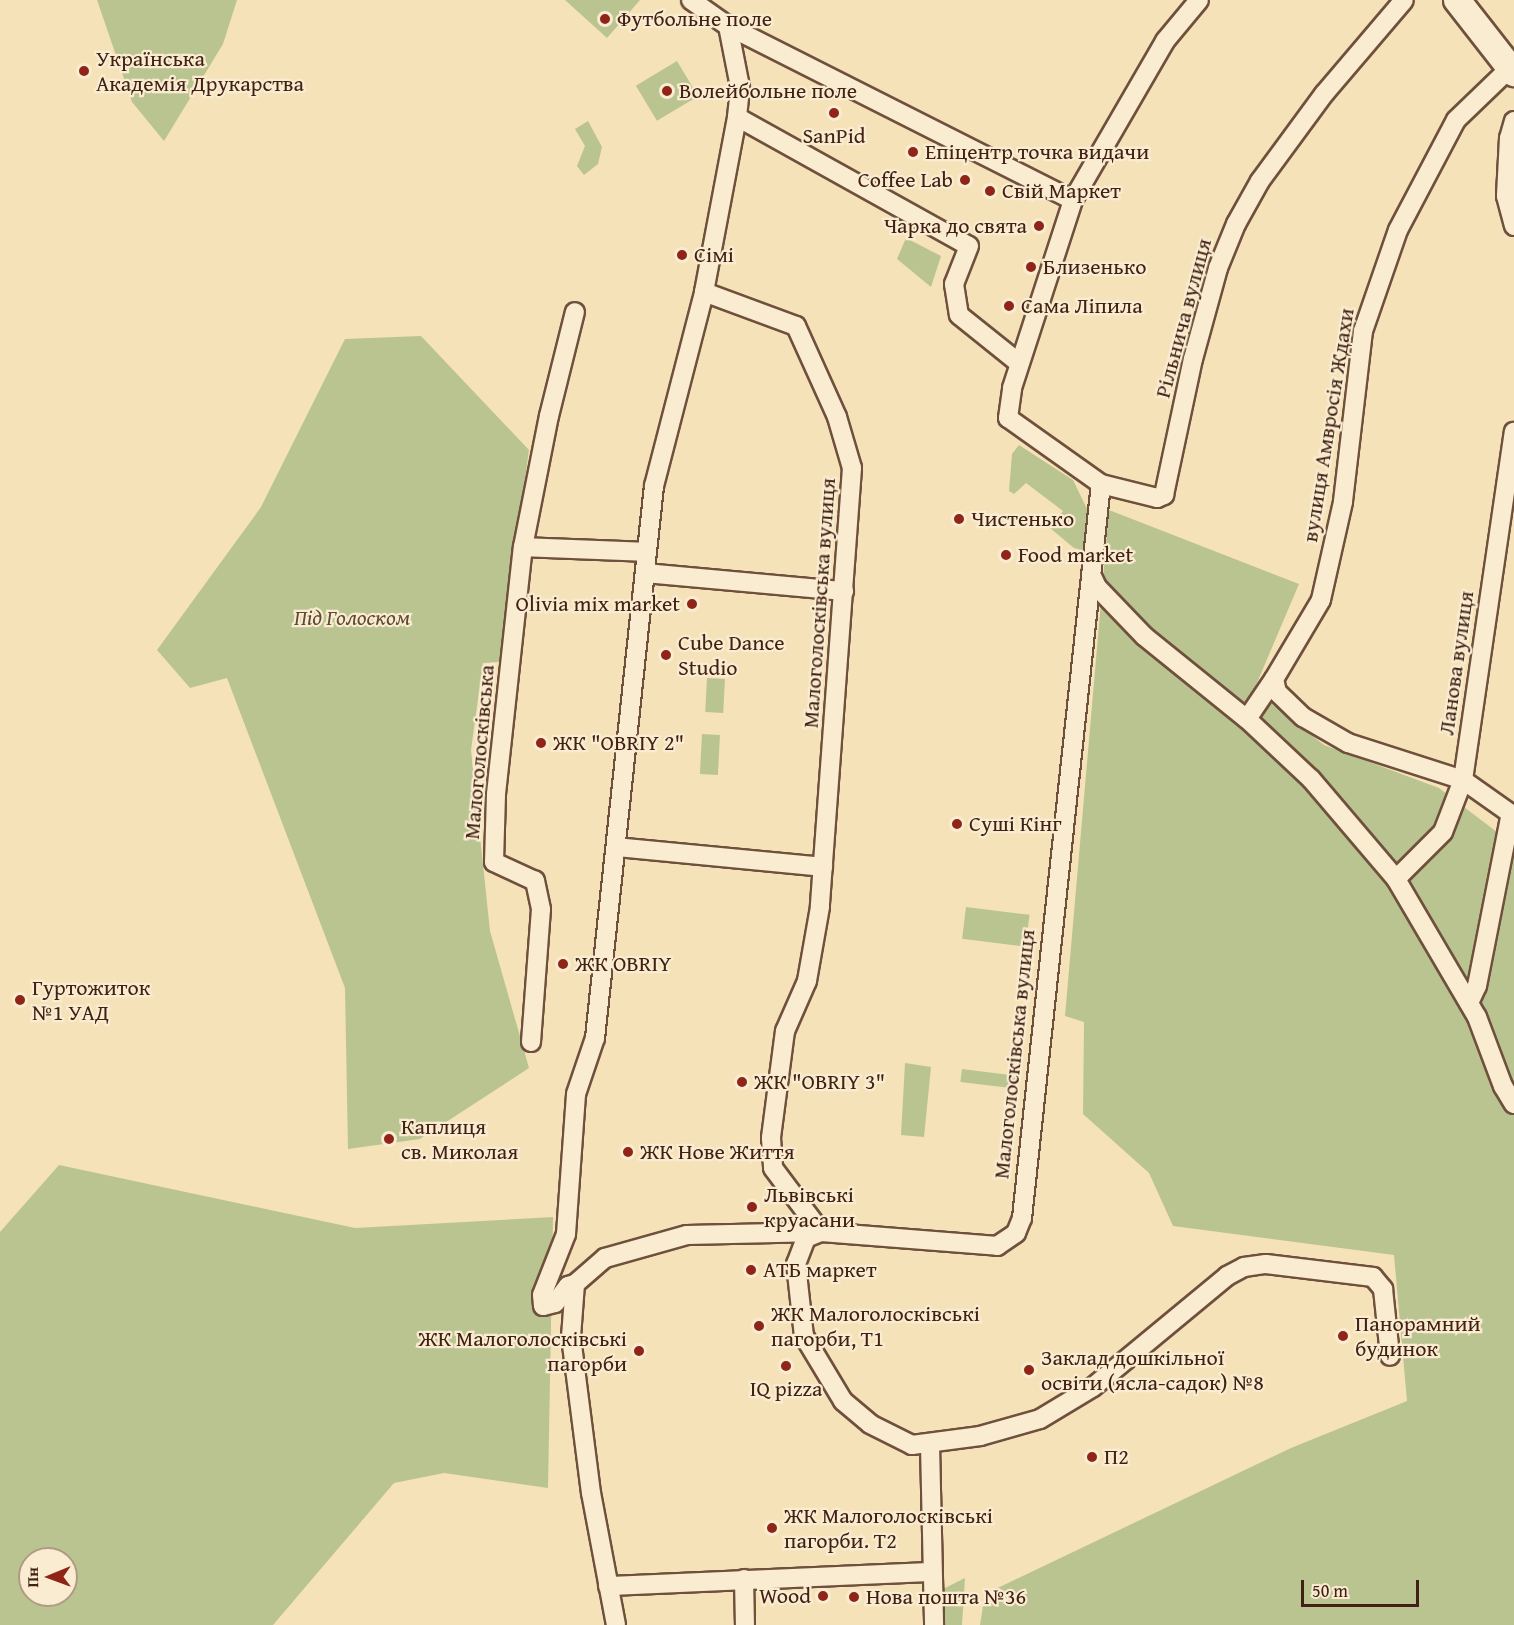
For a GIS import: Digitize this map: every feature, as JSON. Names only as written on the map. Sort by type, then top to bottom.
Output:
[{"type":"main road","points":[[1456,0],[1512,71]]},
{"type":"street","points":[[1101,484],[1008,418],[1019,363],[1058,255],[1073,200],[1165,41],[1199,0]]},
{"type":"street","name":"Рільнича вулиця","points":[[1101,484],[1156,498],[1164,495],[1193,359],[1218,268],[1236,224],[1260,181],[1323,94],[1404,0]]},
{"type":"street","points":[[694,1],[728,26],[1073,200]]},
{"type":"street","points":[[728,26],[740,87],[737,117],[704,292],[654,486],[616,847],[823,867]]},
{"type":"street","name":"вулиця Амвросія Ждахи","points":[[1247,719],[1274,679],[1321,600],[1343,502],[1363,331],[1398,230],[1456,120],[1512,71]]},
{"type":"street","points":[[737,117],[969,246],[954,284],[959,315],[1019,363]]},
{"type":"street","points":[[1514,120],[1509,138],[1506,195],[1514,226]]},
{"type":"street","name":"Малоголосківська вулиця","points":[[704,292],[796,326],[823,383],[852,468],[823,867],[807,981],[785,1031],[771,1149],[777,1176],[821,1232]]},
{"type":"street","name":"Малоголосківська","points":[[531,1042],[541,909],[535,881],[494,862],[496,794],[524,547],[549,416],[574,312]]},
{"type":"street","name":"Ланова вулиця","points":[[1396,879],[1443,832],[1463,780],[1514,432]]},
{"type":"street","name":"Малоголосківська вулиця","points":[[616,847],[595,1038],[576,1094],[566,1234],[542,1295],[543,1306],[555,1303],[568,1286],[575,1284],[605,1258],[687,1235],[821,1232],[990,1247],[1002,1245],[1016,1233],[1022,1218],[1101,484]]},
{"type":"street","points":[[524,547],[647,552]]},
{"type":"street","points":[[645,573],[844,591]]},
{"type":"street","points":[[1091,574],[1097,587],[1144,636],[1247,719],[1311,779],[1396,879],[1469,1003],[1514,1104]]},
{"type":"street","points":[[1274,679],[1277,692],[1303,717],[1348,743],[1463,780],[1513,815],[1477,986],[1469,1003]]},
{"type":"street","points":[[821,1232],[806,1238],[796,1264],[804,1336],[832,1385],[861,1417],[912,1446],[930,1445],[1040,1419],[1093,1387],[1227,1276],[1244,1267],[1266,1264],[1373,1277],[1383,1289],[1390,1356]]},
{"type":"street","points":[[575,1284],[571,1337],[576,1389],[616,1625]]},
{"type":"street","points":[[930,1445],[934,1625]]},
{"type":"street","points":[[608,1586],[932,1572]]},
{"type":"street","points":[[744,1579],[745,1625]]},
{"type":"green space","points":[[97,0],[237,0],[223,44],[164,141],[132,102]]},
{"type":"green space","name":"Футбольне поле","points":[[565,0],[640,0],[607,38]]},
{"type":"green space","name":"Волейбольне поле","points":[[677,61],[698,96],[657,121],[636,86]]},
{"type":"green space","points":[[588,121],[602,147],[598,164],[584,175],[577,166],[585,146],[575,129]]},
{"type":"green space","points":[[906,238],[941,256],[931,287],[897,259]]},
{"type":"green space","name":"Під Голоском","points":[[421,336],[529,450],[499,662],[483,663],[471,750],[490,931],[529,1068],[420,1139],[348,1149],[345,988],[227,678],[190,688],[157,650],[261,507],[345,339]]},
{"type":"green space","points":[[1019,445],[1073,480],[1092,519],[1089,552],[1074,548],[1050,528],[1063,511],[1026,483],[1014,494],[1009,491],[1012,454]]},
{"type":"green space","points":[[1109,510],[1299,584],[1254,690],[1324,745],[1439,788],[1514,845],[1514,1625],[980,1625],[985,1594],[1291,1448],[1407,1401],[1394,1255],[1173,1226],[1149,1173],[1083,1114],[1084,1022],[1065,1016]]},
{"type":"green space","points":[[707,678],[725,679],[723,713],[705,712]]},
{"type":"green space","points":[[702,734],[720,735],[718,775],[700,774]]},
{"type":"green space","points":[[966,907],[1030,915],[1026,947],[962,939]]},
{"type":"green space","points":[[905,1063],[931,1067],[924,1137],[901,1135]]},
{"type":"green space","points":[[962,1069],[1019,1076],[1017,1089],[960,1082]]},
{"type":"green space","points":[[59,1165],[355,1228],[553,1217],[548,1488],[444,1473],[394,1483],[273,1625],[0,1625],[0,1232]]},
{"type":"green space","points":[[965,1578],[962,1625],[944,1625],[943,1589]]},
{"type":"place","name":"Футбольне поле","points":[[605,19]]},
{"type":"place","name":"Українська Академія Друкарства","points":[[84,71]]},
{"type":"place","name":"Волейбольне поле","points":[[667,91]]},
{"type":"place","name":"SanPid","points":[[834,113]]},
{"type":"place","name":"Епіцентр точка видачи","points":[[913,152]]},
{"type":"place","name":"Coffee Lab","points":[[965,180]]},
{"type":"place","name":"Свій Маркет","points":[[990,191]]},
{"type":"place","name":"Чарка до свята","points":[[1039,226]]},
{"type":"place","name":"Сімі","points":[[682,255]]},
{"type":"place","name":"Близенько","points":[[1031,267]]},
{"type":"place","name":"Сама Ліпила","points":[[1009,306]]},
{"type":"place","name":"Чистенько","points":[[959,519]]},
{"type":"place","name":"Food market","points":[[1006,555]]},
{"type":"place","name":"Olivia mix market","points":[[692,604]]},
{"type":"place","name":"Cube Dance Studio","points":[[666,655]]},
{"type":"place","name":"ЖК \"OBRIY 2\"","points":[[541,743]]},
{"type":"place","name":"Суші Кінг","points":[[957,824]]},
{"type":"place","name":"ЖК OBRIY","points":[[563,964]]},
{"type":"place","name":"Гуртожиток №1 УАД","points":[[20,1000]]},
{"type":"place","name":"ЖК \"OBRIY 3\"","points":[[742,1082]]},
{"type":"place","name":"Каплиця св. Миколая","points":[[389,1139]]},
{"type":"place","name":"ЖК Нове Життя","points":[[628,1152]]},
{"type":"place","name":"Львівські круасани","points":[[752,1207]]},
{"type":"place","name":"АТБ маркет","points":[[751,1270]]},
{"type":"place","name":"ЖК Малоголосківські пагорби, Т1","points":[[759,1326]]},
{"type":"place","name":"Панорамний будинок","points":[[1343,1336]]},
{"type":"place","name":"ЖК Малоголосківські пагорби","points":[[639,1351]]},
{"type":"place","name":"IQ pizza","points":[[786,1366]]},
{"type":"place","name":"Заклад дошкільної освіти (ясла-садок) №8","points":[[1029,1370]]},
{"type":"place","name":"П2","points":[[1092,1457]]},
{"type":"place","name":"ЖК Малоголосківські пагорби. Т2","points":[[772,1528]]},
{"type":"place","name":"Wood","points":[[823,1596]]},
{"type":"place","name":"Нова пошта №36","points":[[854,1597]]}]
